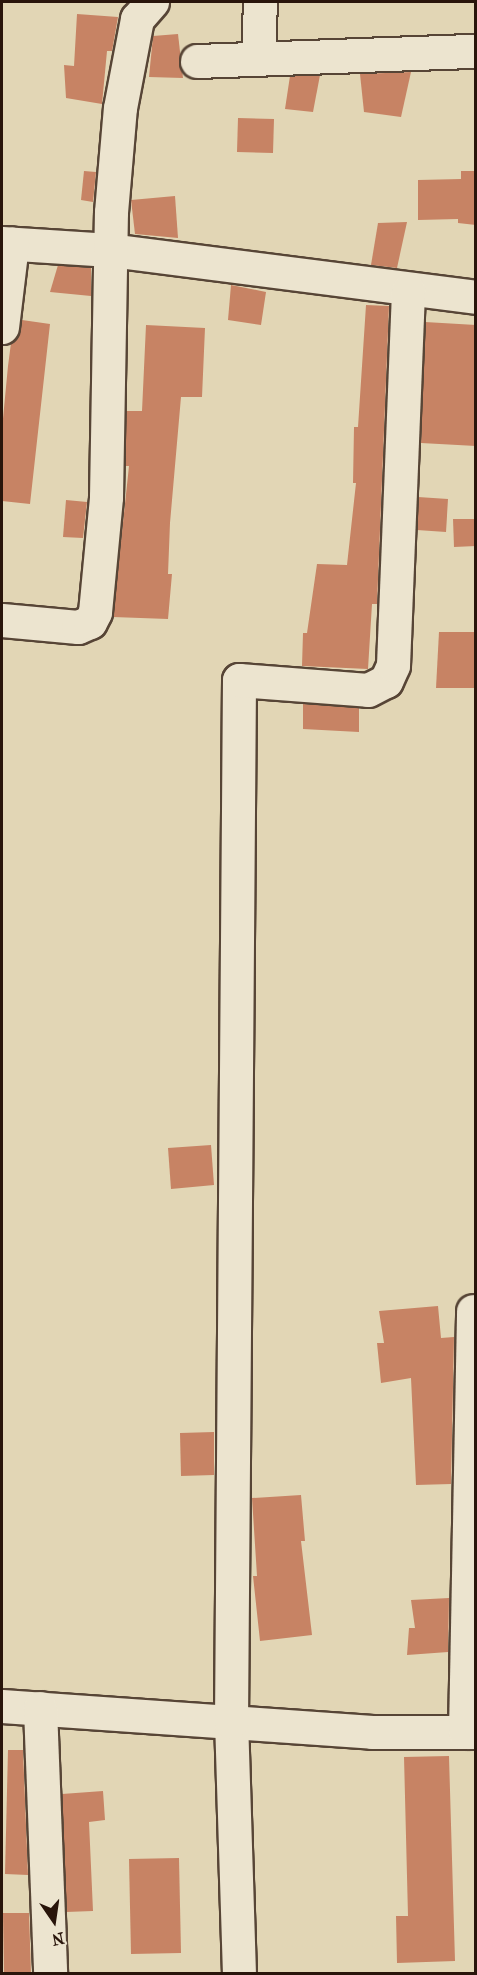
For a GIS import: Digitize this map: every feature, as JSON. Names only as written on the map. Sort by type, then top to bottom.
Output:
[{"type":"street","points":[[2,620],[78,627],[90,622],[95,612],[106,497],[110,250],[120,108],[136,19],[152,2]]},
{"type":"street","points":[[258,58],[260,2]]},
{"type":"street","points":[[197,61],[476,51]]},
{"type":"street","points":[[2,327],[7,243],[110,250],[476,297]]},
{"type":"street","points":[[239,1974],[231,1722],[239,680],[368,690],[386,681],[393,664],[408,290]]},
{"type":"street","points":[[2,1706],[372,1732],[470,1732],[473,1311]]},
{"type":"street","points":[[40,1708],[50,1974]]},
{"type":"building","points":[[77,14],[118,17],[112,51],[107,51],[102,104],[66,98],[64,65],[74,66]]},
{"type":"building","points":[[178,34],[183,78],[149,77],[153,36]]},
{"type":"building","points":[[411,72],[401,117],[364,112],[360,74]]},
{"type":"building","points":[[320,75],[313,112],[285,109],[290,76]]},
{"type":"building","points":[[238,118],[274,119],[273,153],[237,152]]},
{"type":"building","points":[[84,171],[96,172],[93,202],[81,200]]},
{"type":"building","points":[[461,171],[476,171],[476,225],[458,223],[458,219],[418,220],[418,180],[461,179]]},
{"type":"building","points":[[175,196],[178,238],[135,234],[131,200]]},
{"type":"building","points":[[407,222],[397,268],[371,265],[378,223]]},
{"type":"building","points":[[58,265],[91,268],[91,296],[50,292]]},
{"type":"building","points":[[231,285],[266,292],[261,325],[228,320]]},
{"type":"building","points":[[366,305],[389,306],[377,604],[372,604],[368,669],[302,666],[303,633],[307,633],[317,564],[347,565],[356,483],[353,483],[354,427],[358,427]]},
{"type":"building","points":[[22,320],[50,324],[30,504],[2,501],[2,429],[8,366],[11,343],[17,338]]},
{"type":"building","points":[[425,322],[476,325],[476,446],[421,443]]},
{"type":"building","points":[[146,325],[205,328],[202,397],[181,397],[170,523],[168,574],[172,574],[168,619],[113,617],[129,466],[125,466],[126,411],[142,411]]},
{"type":"building","points":[[418,497],[448,499],[446,532],[417,530]]},
{"type":"building","points":[[66,500],[87,502],[83,538],[63,537]]},
{"type":"building","points":[[453,519],[476,519],[476,546],[454,547]]},
{"type":"building","points":[[439,632],[476,632],[476,688],[436,688]]},
{"type":"building","points":[[303,704],[359,708],[359,732],[303,729]]},
{"type":"building","points":[[211,1145],[214,1185],[171,1189],[168,1148]]},
{"type":"building","points":[[438,1306],[441,1338],[454,1337],[451,1484],[416,1485],[411,1378],[381,1383],[377,1343],[384,1343],[379,1311]]},
{"type":"building","points":[[214,1432],[214,1475],[181,1476],[180,1433]]},
{"type":"building","points":[[301,1495],[305,1541],[301,1541],[312,1635],[260,1641],[253,1576],[257,1576],[252,1498]]},
{"type":"building","points":[[449,1598],[448,1652],[407,1655],[409,1628],[415,1628],[411,1600]]},
{"type":"building","points":[[8,1750],[23,1750],[28,1875],[5,1874]]},
{"type":"building","points":[[449,1756],[455,1961],[397,1963],[396,1916],[408,1916],[404,1757]]},
{"type":"building","points":[[103,1791],[105,1820],[89,1822],[93,1911],[66,1912],[62,1794]]},
{"type":"building","points":[[179,1858],[181,1953],[131,1954],[129,1859]]},
{"type":"building","points":[[3,1913],[29,1913],[31,1974],[4,1974]]}]
